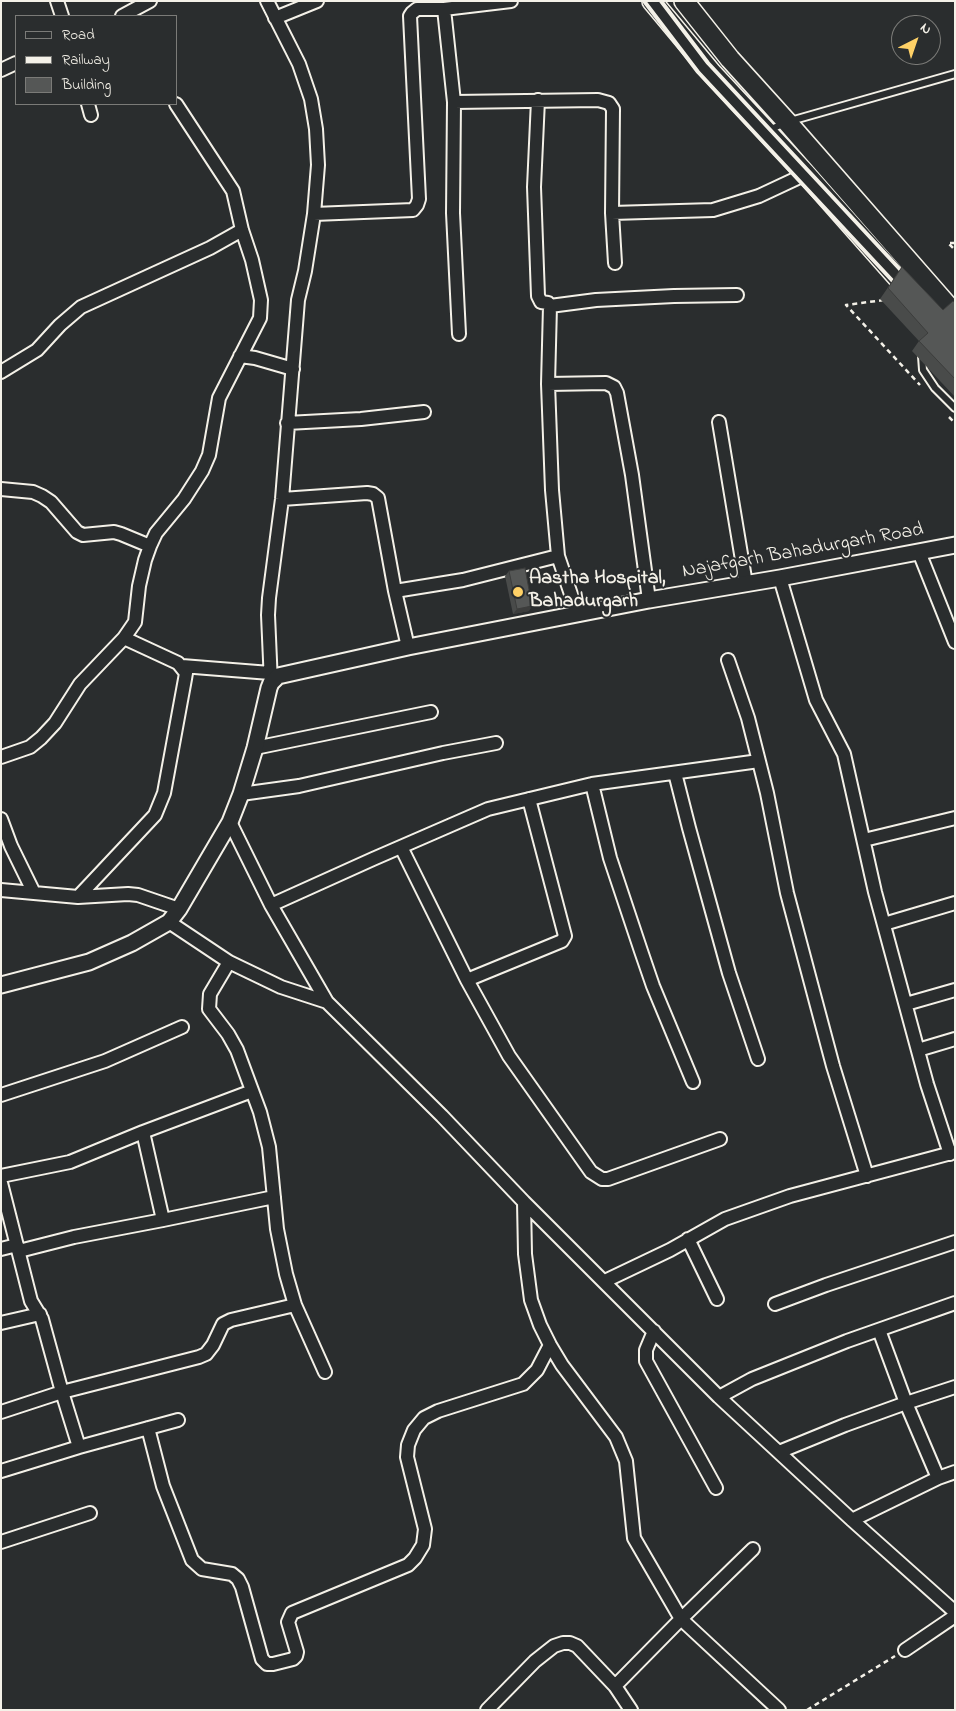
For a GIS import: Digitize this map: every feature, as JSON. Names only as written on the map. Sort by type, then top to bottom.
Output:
[{"type":"main road","points":[[652,1],[712,74],[806,174],[924,307]]},
{"type":"main road","points":[[684,1],[730,60],[787,122],[955,314]]},
{"type":"street","points":[[57,1],[62,15]]},
{"type":"street","points":[[125,15],[150,1]]},
{"type":"street","points":[[1,985],[89,962],[132,943],[169,922],[179,909],[230,822],[255,748],[270,678],[268,615],[282,499],[298,300],[305,271],[314,214],[318,164],[316,130],[311,99],[299,64],[267,1]]},
{"type":"street","points":[[275,18],[317,1]]},
{"type":"street","points":[[314,214],[413,210],[417,206],[410,16],[417,9],[444,9],[511,1]]},
{"type":"street","points":[[444,9],[454,102],[453,212],[460,334]]},
{"type":"street","points":[[1,70],[15,63]]},
{"type":"street","points":[[538,100],[534,187],[538,296],[541,302],[548,303],[550,306],[596,300],[737,295]]},
{"type":"street","points":[[454,102],[598,100],[609,103],[613,109],[612,213],[615,263]]},
{"type":"street","points":[[2,755],[30,747],[41,738],[55,723],[80,684],[124,638],[134,622],[145,560],[150,546],[156,533],[184,499],[202,471],[209,455],[219,398],[260,318],[261,300],[233,191],[177,105]]},
{"type":"street","points":[[612,213],[712,210],[759,196],[806,174]]},
{"type":"street","points":[[1,372],[37,350],[60,325],[81,307],[210,248],[242,230]]},
{"type":"street","points":[[550,306],[548,384],[552,490],[558,556],[578,614]]},
{"type":"street","points":[[240,356],[293,368]]},
{"type":"street","points":[[548,384],[606,383],[614,387],[617,393],[632,475],[649,600]]},
{"type":"street","points":[[288,423],[335,421],[424,412]]},
{"type":"street","points":[[720,422],[746,584]]},
{"type":"street","points":[[1,489],[33,492],[42,496],[51,502],[77,532],[83,535],[114,532],[150,546]]},
{"type":"street","points":[[282,499],[367,493],[373,494],[378,498],[395,591],[408,647]]},
{"type":"street","name":"Najafgarh Bahadurgarh Road","points":[[270,678],[408,647],[649,600],[780,578],[955,545]]},
{"type":"street","points":[[919,552],[955,642]]},
{"type":"street","points":[[395,591],[463,580],[558,556]]},
{"type":"street","points":[[605,1281],[670,1250],[725,1219],[740,1213],[790,1196],[952,1153],[930,1092],[918,1050],[870,872],[844,754],[816,700],[780,578]]},
{"type":"street","points":[[124,638],[182,666],[270,678]]},
{"type":"street","points":[[728,660],[748,718],[759,761],[787,893],[801,948],[833,1066],[867,1176]]},
{"type":"street","points":[[78,897],[155,816],[164,793],[186,674],[182,666]]},
{"type":"street","points":[[255,748],[431,712]]},
{"type":"street","points":[[241,794],[299,786],[443,753],[496,743]]},
{"type":"street","points":[[272,905],[488,809],[592,784],[759,761]]},
{"type":"street","points":[[675,773],[688,828],[729,973],[758,1058]]},
{"type":"street","points":[[592,784],[610,858],[641,951],[653,986],[693,1082]]},
{"type":"street","points":[[467,980],[562,941],[565,936],[528,799]]},
{"type":"street","points":[[864,840],[955,818]]},
{"type":"street","points":[[1,820],[11,846],[34,893]]},
{"type":"street","points":[[230,822],[272,905],[327,1002],[719,1397],[955,1612]]},
{"type":"street","points":[[401,847],[467,980],[509,1056],[591,1172],[602,1179],[608,1179],[720,1139]]},
{"type":"street","points":[[1,890],[78,897],[138,895],[179,909]]},
{"type":"street","points":[[884,924],[955,903]]},
{"type":"street","points":[[169,922],[230,962],[281,987],[327,1002]]},
{"type":"street","points":[[230,962],[210,994],[209,1009],[228,1034],[237,1050],[260,1112],[269,1147],[280,1247],[295,1305],[324,1372]]},
{"type":"street","points":[[906,1004],[955,990]]},
{"type":"street","points":[[1,1096],[105,1061],[182,1027]]},
{"type":"street","points":[[918,1050],[955,1039]]},
{"type":"street","points":[[1,1176],[70,1162],[252,1091]]},
{"type":"street","points":[[143,1132],[163,1220]]},
{"type":"street","points":[[1,1183],[33,1305],[40,1314],[80,1447]]},
{"type":"street","points":[[1,1249],[18,1248],[274,1197]]},
{"type":"street","points":[[524,1202],[525,1254],[532,1300],[540,1325],[562,1365],[616,1437],[626,1461],[634,1538],[681,1619],[779,1710]]},
{"type":"street","points":[[688,1240],[717,1299]]},
{"type":"street","points":[[775,1304],[955,1242]]},
{"type":"street","points":[[719,1397],[752,1379],[880,1330],[955,1304]]},
{"type":"street","points":[[1,1412],[62,1392],[199,1357],[206,1354],[213,1345],[223,1324],[231,1320],[295,1305]]},
{"type":"street","points":[[1,1323],[40,1314]]},
{"type":"street","points":[[880,1330],[906,1403],[938,1478]]},
{"type":"street","points":[[654,1331],[646,1350],[646,1361],[716,1488]]},
{"type":"street","points":[[148,1428],[163,1486],[192,1560],[202,1569],[232,1574],[238,1579],[242,1587],[262,1659],[268,1664],[273,1664],[293,1659],[296,1656],[297,1652],[288,1622],[292,1613],[408,1564],[415,1558],[423,1545],[425,1529],[407,1457],[408,1445],[414,1430],[424,1418],[438,1411],[523,1384],[537,1370],[550,1345]]},
{"type":"street","points":[[779,1452],[845,1425],[955,1387]]},
{"type":"street","points":[[1,1471],[178,1420]]},
{"type":"street","points":[[852,1520],[938,1478],[955,1472]]},
{"type":"street","points":[[1,1542],[90,1513]]},
{"type":"street","points":[[615,1686],[753,1550]]},
{"type":"street","points":[[905,1650],[955,1616]]},
{"type":"street","points":[[487,1710],[535,1660],[554,1646],[563,1643],[577,1646],[615,1686],[632,1710]]},
{"type":"lane","points":[[765,132],[787,122],[955,74]]},
{"type":"lane","points":[[922,350],[923,370],[935,388],[955,408]]},
{"type":"path","points":[[955,243],[948,243],[955,250]]},
{"type":"path","points":[[886,300],[846,305],[923,388]]},
{"type":"path","points":[[948,416],[955,423]]},
{"type":"path","points":[[807,1710],[838,1689],[905,1650]]},
{"type":"building","points":[[902,267],[943,310],[953,301],[955,303],[955,379],[919,341],[928,333],[888,288]]},
{"type":"building","points":[[525,568],[532,606],[517,609],[509,571]]},
{"type":"railway","points":[[644,1],[698,72],[902,291]]},
{"type":"railway","points":[[661,1],[708,63],[909,279]]},
{"type":"place","name":"Aastha Hospital, Bahadurgarh","points":[[518,592]]}]
